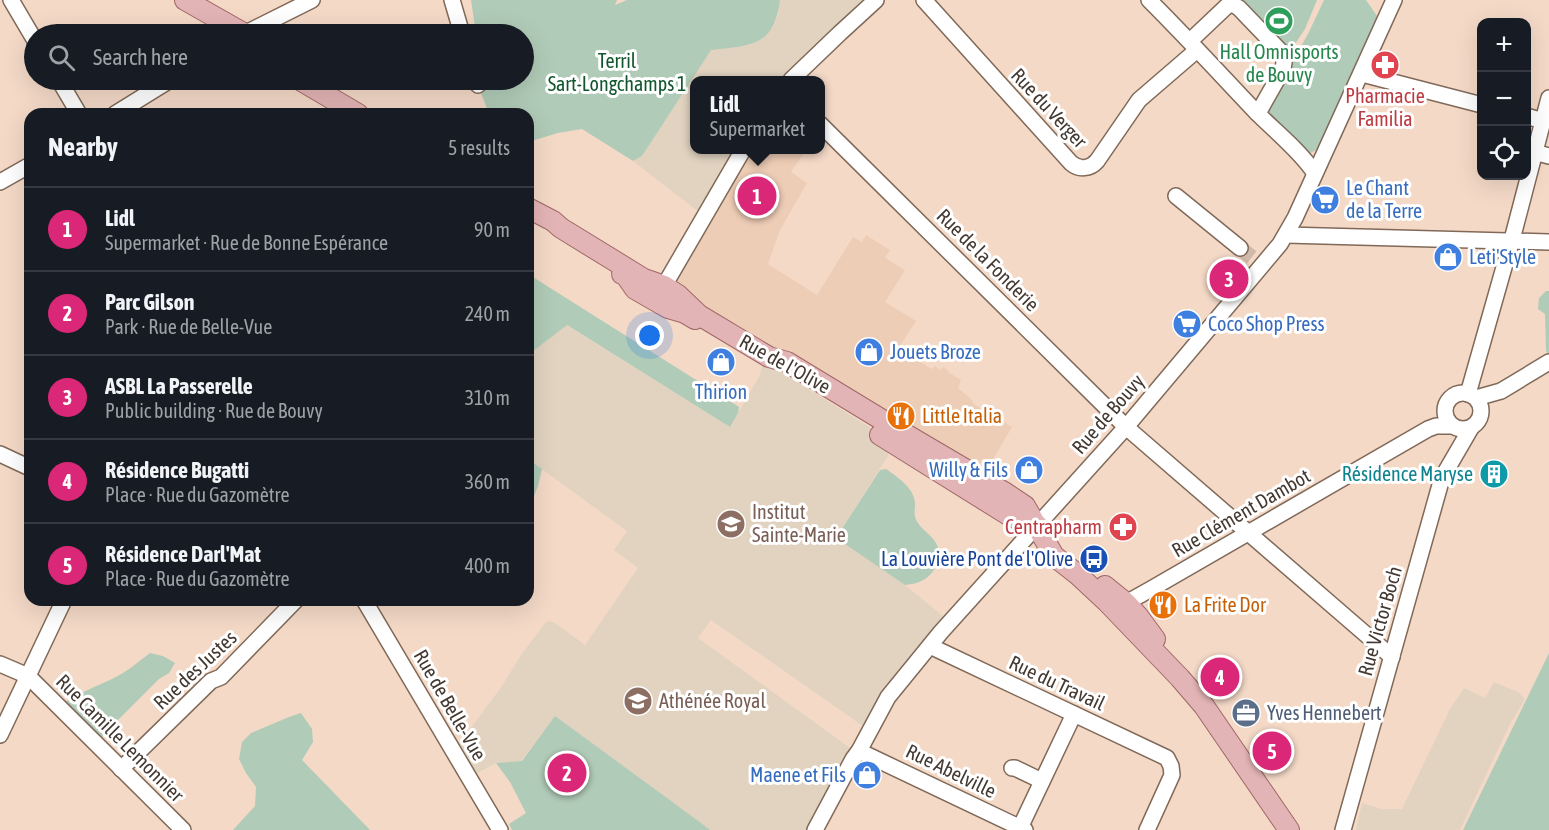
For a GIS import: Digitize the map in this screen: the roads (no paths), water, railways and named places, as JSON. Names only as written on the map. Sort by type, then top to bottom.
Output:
[{"type":"main road","points":[[172,0],[203,24]]},
{"type":"main road","points":[[185,0],[227,24]]},
{"type":"main road","points":[[317,90],[348,108]]},
{"type":"main road","points":[[334,90],[364,108]]},
{"type":"main road","name":"Rue de l'Olive","points":[[534,211],[644,279],[664,286],[678,295],[699,315],[769,357],[787,362],[1025,506],[1054,556],[1116,602],[1204,706],[1289,830]]},
{"type":"main road","name":"Rue de l'Olive","points":[[534,220],[627,277],[635,289],[668,308],[685,313],[1010,516],[1038,526]]},
{"type":"street","points":[[11,0],[25,24]]},
{"type":"street","points":[[264,24],[312,0]]},
{"type":"street","points":[[452,0],[459,24]]},
{"type":"street","points":[[796,76],[876,0]]},
{"type":"street","name":"Rue du Verger","points":[[924,0],[1071,163],[1079,167],[1089,167],[1097,161],[1139,100],[1194,45]]},
{"type":"street","points":[[1149,0],[1257,113],[1307,161],[1314,172]]},
{"type":"street","points":[[1378,0],[1391,7]]},
{"type":"street","points":[[1194,45],[1228,5],[1234,5],[1285,56],[1283,69],[1257,113]]},
{"type":"street","name":"Rue de Bouvy","points":[[815,830],[888,697],[941,632],[1126,427],[1258,262],[1286,235],[1391,7]]},
{"type":"street","points":[[1362,74],[1477,104]]},
{"type":"street","points":[[65,90],[75,108]]},
{"type":"street","points":[[125,108],[154,90]]},
{"type":"street","points":[[1481,416],[1480,405],[1472,396],[1474,375],[1549,98]]},
{"type":"street","points":[[1531,118],[1543,121]]},
{"type":"street","name":"Rue de la Fonderie","points":[[825,129],[1126,427],[1392,657]]},
{"type":"street","points":[[1534,152],[1549,156]]},
{"type":"street","points":[[627,277],[654,291],[664,286],[741,154]]},
{"type":"street","points":[[0,182],[24,168]]},
{"type":"street","points":[[1176,196],[1240,248]]},
{"type":"street","points":[[1286,235],[1549,242]]},
{"type":"street","points":[[1428,429],[1436,426],[1471,428],[1479,421],[1501,391],[1549,362]]},
{"type":"street","points":[[1452,426],[1445,416],[1446,404],[1454,396],[1459,394],[1472,396],[1501,391]]},
{"type":"street","name":"Rue Clément Dambot","points":[[1116,602],[1249,532],[1428,429],[1432,420],[1446,404]]},
{"type":"street","name":"Rue Victor Boch","points":[[1343,830],[1440,485],[1471,428]]},
{"type":"street","points":[[0,454],[24,465]]},
{"type":"street","points":[[0,735],[61,606]]},
{"type":"street","name":"Rue des Justes","points":[[121,769],[211,681],[221,677],[290,606]]},
{"type":"street","name":"Rue de Belle-Vue","points":[[368,606],[500,830]]},
{"type":"street","name":"Rue du Travail","points":[[930,646],[1167,758],[1172,775],[1147,830]]},
{"type":"street","points":[[0,664],[28,676]]},
{"type":"street","name":"Rue Camille Lemonnier","points":[[28,676],[183,830]]},
{"type":"street","points":[[1021,829],[1074,714]]},
{"type":"street","name":"Rue Abelville","points":[[859,750],[1021,829]]},
{"type":"street","points":[[1012,768],[1042,781]]},
{"type":"tunnel","points":[[1240,248],[1254,259]]},
{"type":"place","name":"Hall Omnisports de Bouvy","points":[[1279,21]]},
{"type":"place","name":"Pharmacie Familia","points":[[1385,65]]},
{"type":"place","name":"Lidl","points":[[757,196]]},
{"type":"place","name":"Le Chant de la Terre","points":[[1325,200]]},
{"type":"place","name":"Leti'Style","points":[[1448,257]]},
{"type":"place","name":"ASBL La Passerelle","points":[[1229,279]]},
{"type":"place","name":"Coco Shop Press","points":[[1187,324]]},
{"type":"place","name":"Jouets Broze","points":[[869,352]]},
{"type":"place","name":"Thirion","points":[[721,362]]},
{"type":"place","name":"Little Italia","points":[[901,416]]},
{"type":"place","name":"Willy & Fils","points":[[1029,470]]},
{"type":"place","name":"Résidence Maryse","points":[[1494,474]]},
{"type":"place","name":"Institut Sainte-Marie","points":[[731,524]]},
{"type":"place","name":"Centrapharm","points":[[1123,527]]},
{"type":"place","name":"La Louvière Pont de l'Olive","points":[[1094,559]]},
{"type":"place","name":"La Frite Dor","points":[[1163,605]]},
{"type":"place","name":"Résidence Bugatti","points":[[1220,677]]},
{"type":"place","name":"Athénée Royal","points":[[638,701]]},
{"type":"place","name":"Yves Hennebert","points":[[1246,713]]},
{"type":"place","name":"Résidence Darl'Mat","points":[[1272,751]]},
{"type":"place","name":"Parc Gilson","points":[[567,773]]},
{"type":"place","name":"Maene et Fils","points":[[867,775]]},
{"type":"park label","name":"Terril Sart-Longchamps 1","points":[[617,72]]}]
